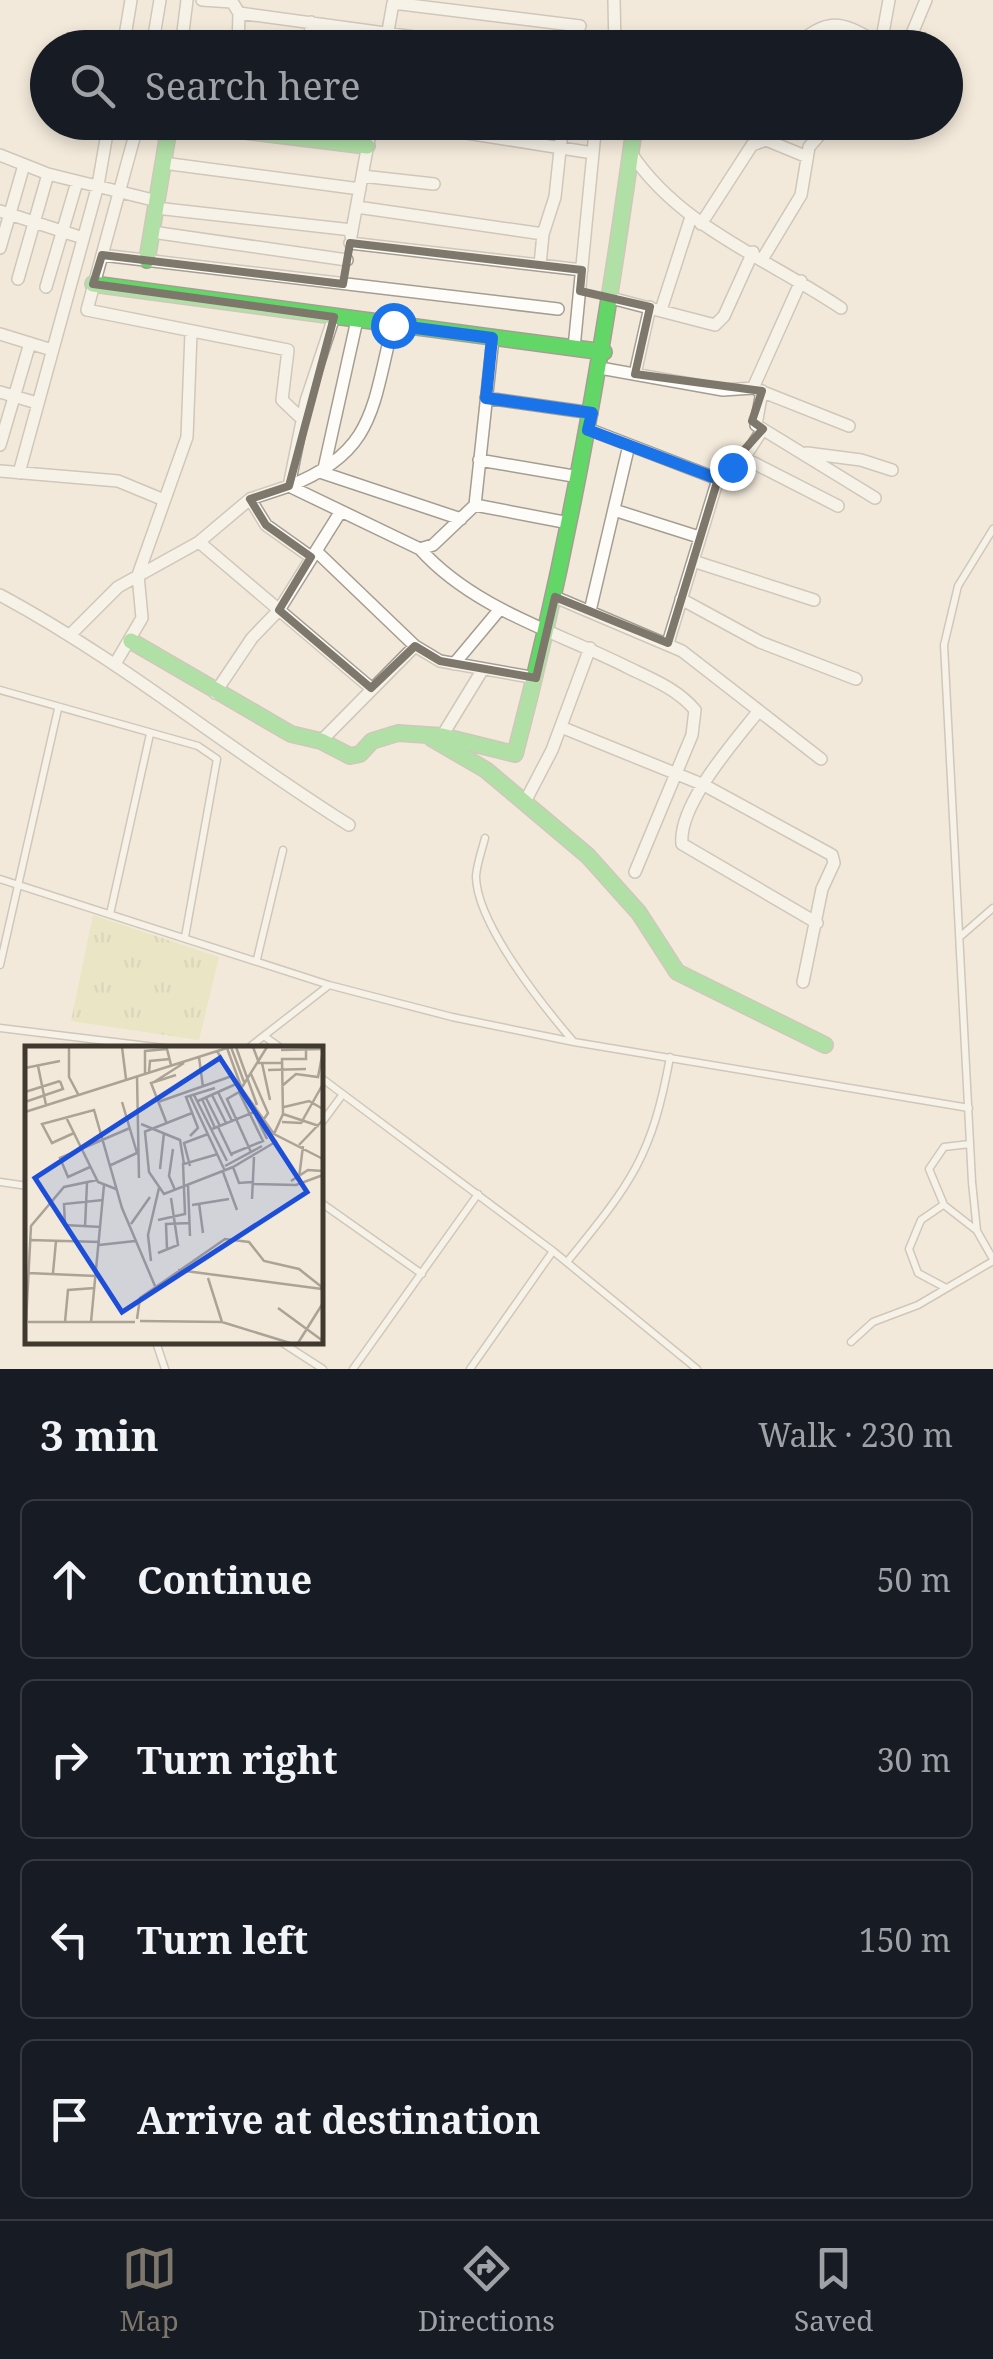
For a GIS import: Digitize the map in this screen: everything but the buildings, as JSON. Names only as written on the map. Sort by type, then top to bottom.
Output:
[{"type":"street","points":[[125,30],[131,0]]},
{"type":"street","points":[[155,30],[160,0]]},
{"type":"street","points":[[183,30],[187,0]]},
{"type":"street","points":[[202,0],[373,30]]},
{"type":"street","points":[[614,0],[615,30]]},
{"type":"street","points":[[885,30],[888,0]]},
{"type":"street","points":[[914,30],[926,0]]},
{"type":"street","points":[[388,30],[393,2],[580,26]]},
{"type":"street","points":[[234,5],[236,30]]},
{"type":"street","points":[[311,22],[311,30]]},
{"type":"street","points":[[817,30],[826,23],[838,22],[853,30]]},
{"type":"street","points":[[19,474],[98,188],[107,140]]},
{"type":"street","points":[[133,140],[87,310],[192,334],[288,350],[282,400],[302,419]]},
{"type":"street","points":[[147,260],[167,140]]},
{"type":"street","points":[[318,140],[368,146]]},
{"type":"street","points":[[343,284],[369,140]]},
{"type":"street","points":[[518,140],[593,153]]},
{"type":"street","points":[[540,265],[543,234],[555,197],[559,140]]},
{"type":"street","points":[[574,348],[594,140]]},
{"type":"street","points":[[132,641],[291,734],[321,741],[355,757],[384,736],[423,733],[515,754],[548,629],[602,360],[632,140]]},
{"type":"street","points":[[635,374],[656,308],[696,220],[752,145],[766,140],[804,156]]},
{"type":"street","points":[[612,298],[715,324],[724,316],[758,255],[801,195],[804,156],[817,140]]},
{"type":"street","points":[[631,153],[663,196],[841,308]]},
{"type":"street","points":[[0,156],[48,174],[156,204],[582,270]]},
{"type":"street","points":[[163,163],[361,183],[434,184]]},
{"type":"street","points":[[0,248],[5,213],[24,165]]},
{"type":"street","points":[[18,279],[48,174]]},
{"type":"street","points":[[46,287],[77,182]]},
{"type":"street","points":[[356,207],[543,234]]},
{"type":"street","points":[[5,213],[84,238]]},
{"type":"street","points":[[152,232],[347,260]]},
{"type":"street","points":[[102,255],[558,309]]},
{"type":"street","points":[[800,281],[758,390],[755,420],[762,430],[875,498]]},
{"type":"street","points":[[93,284],[574,348],[635,374],[723,390],[758,390],[849,426]]},
{"type":"street","points":[[289,486],[302,419],[334,317]]},
{"type":"street","points":[[323,473],[356,320]]},
{"type":"street","points":[[72,633],[104,598],[200,542],[250,500],[323,473],[349,450],[366,428],[393,325]]},
{"type":"street","points":[[115,664],[132,641],[142,618],[138,576],[187,437],[192,334]]},
{"type":"street","points":[[1,337],[52,350]]},
{"type":"street","points":[[420,549],[433,545],[475,505],[492,338]]},
{"type":"street","points":[[0,445],[30,342]]},
{"type":"street","points":[[0,392],[37,403]]},
{"type":"street","points":[[486,398],[590,421],[628,444],[718,479]]},
{"type":"street","points":[[668,643],[718,479],[744,458],[762,430]]},
{"type":"street","points":[[590,611],[628,444]]},
{"type":"street","points":[[798,451],[861,460],[892,470]]},
{"type":"street","points":[[744,458],[838,506]]},
{"type":"street","points":[[480,460],[579,477]]},
{"type":"street","points":[[0,470],[118,480],[164,500]]},
{"type":"street","points":[[323,473],[461,519]]},
{"type":"street","points":[[289,486],[420,549],[435,566],[500,610],[590,648],[674,690],[695,710],[696,720],[677,774],[636,872]]},
{"type":"street","points":[[250,500],[266,525],[314,554],[415,646],[440,661],[536,678]]},
{"type":"street","points":[[475,505],[569,524]]},
{"type":"street","points":[[614,510],[700,538]]},
{"type":"street","points":[[215,693],[252,638],[279,610],[341,511]]},
{"type":"street","points":[[200,542],[371,688]]},
{"type":"street","points":[[692,560],[814,600]]},
{"type":"street","points":[[0,594],[72,633],[266,773],[348,825]]},
{"type":"street","points":[[555,597],[668,643],[822,759]]},
{"type":"street","points":[[681,599],[760,642],[856,680]]},
{"type":"street","points":[[454,664],[500,610]]},
{"type":"street","points":[[321,741],[415,646]]},
{"type":"street","points":[[526,800],[561,726],[590,648]]},
{"type":"street","points":[[442,736],[483,669]]},
{"type":"street","points":[[758,712],[704,785],[681,838],[687,850],[817,923]]},
{"type":"street","points":[[561,726],[704,785],[832,854],[834,863],[822,889],[803,982]]},
{"type":"street","points":[[423,733],[486,770],[526,800],[620,890],[676,972],[825,1045]]},
{"type":"lane","points":[[977,1231],[961,936],[946,764],[944,645],[958,586],[993,529]]},
{"type":"lane","points":[[0,690],[198,746],[217,759],[184,936]]},
{"type":"lane","points":[[0,966],[58,709]]},
{"type":"lane","points":[[110,914],[150,734]]},
{"type":"lane","points":[[486,838],[476,878],[498,936],[536,996],[574,1042]]},
{"type":"lane","points":[[258,959],[282,850]]},
{"type":"lane","points":[[0,879],[329,985],[452,1017],[574,1042],[968,1108]]},
{"type":"lane","points":[[961,936],[993,908]]},
{"type":"lane","points":[[251,1046],[329,985]]},
{"type":"lane","points":[[0,1028],[126,1046]]},
{"type":"lane","points":[[264,1036],[278,1046]]},
{"type":"lane","points":[[567,1262],[636,1171],[658,1122],[670,1056]]},
{"type":"lane","points":[[322,1078],[553,1251],[695,1368]]},
{"type":"lane","points":[[322,1123],[343,1094]]},
{"type":"lane","points":[[851,1342],[872,1322],[948,1289],[993,1260],[977,1231],[944,1205],[930,1177],[930,1163],[944,1147],[970,1144]]},
{"type":"lane","points":[[0,1182],[25,1186]]},
{"type":"lane","points":[[353,1369],[478,1194]]},
{"type":"lane","points":[[322,1203],[422,1274]]},
{"type":"lane","points":[[944,1205],[916,1226],[909,1257],[925,1278],[948,1289]]},
{"type":"lane","points":[[470,1369],[553,1251]]},
{"type":"lane","points":[[157,1344],[164,1369]]},
{"type":"lane","points":[[284,1344],[323,1369]]},
{"type":"highlighted area","points":[[350,243],[582,270],[580,291],[650,307],[635,374],[762,391],[752,421],[763,429],[718,479],[668,643],[555,597],[536,678],[440,661],[415,646],[371,688],[279,610],[311,557],[266,525],[250,499],[289,486],[334,317],[93,284],[102,255],[343,284]]},
{"type":"green space","points":[[93,915],[219,957],[199,1040],[71,1021]]},
{"type":"traffic: fast","points":[[147,260],[167,140]]},
{"type":"traffic: fast","points":[[318,140],[367,146]]},
{"type":"traffic: fast","points":[[131,641],[291,734],[321,741],[350,756],[360,754],[372,741],[398,733],[442,736],[515,754],[553,598],[585,440],[632,140]]},
{"type":"traffic: fast","points":[[93,284],[604,352]]},
{"type":"traffic: fast","points":[[431,738],[486,770],[588,856],[639,913],[677,972],[825,1045]]},
{"type":"route","points":[[393,325],[492,338],[486,398],[592,413],[588,430],[718,479],[732,467]]}]
